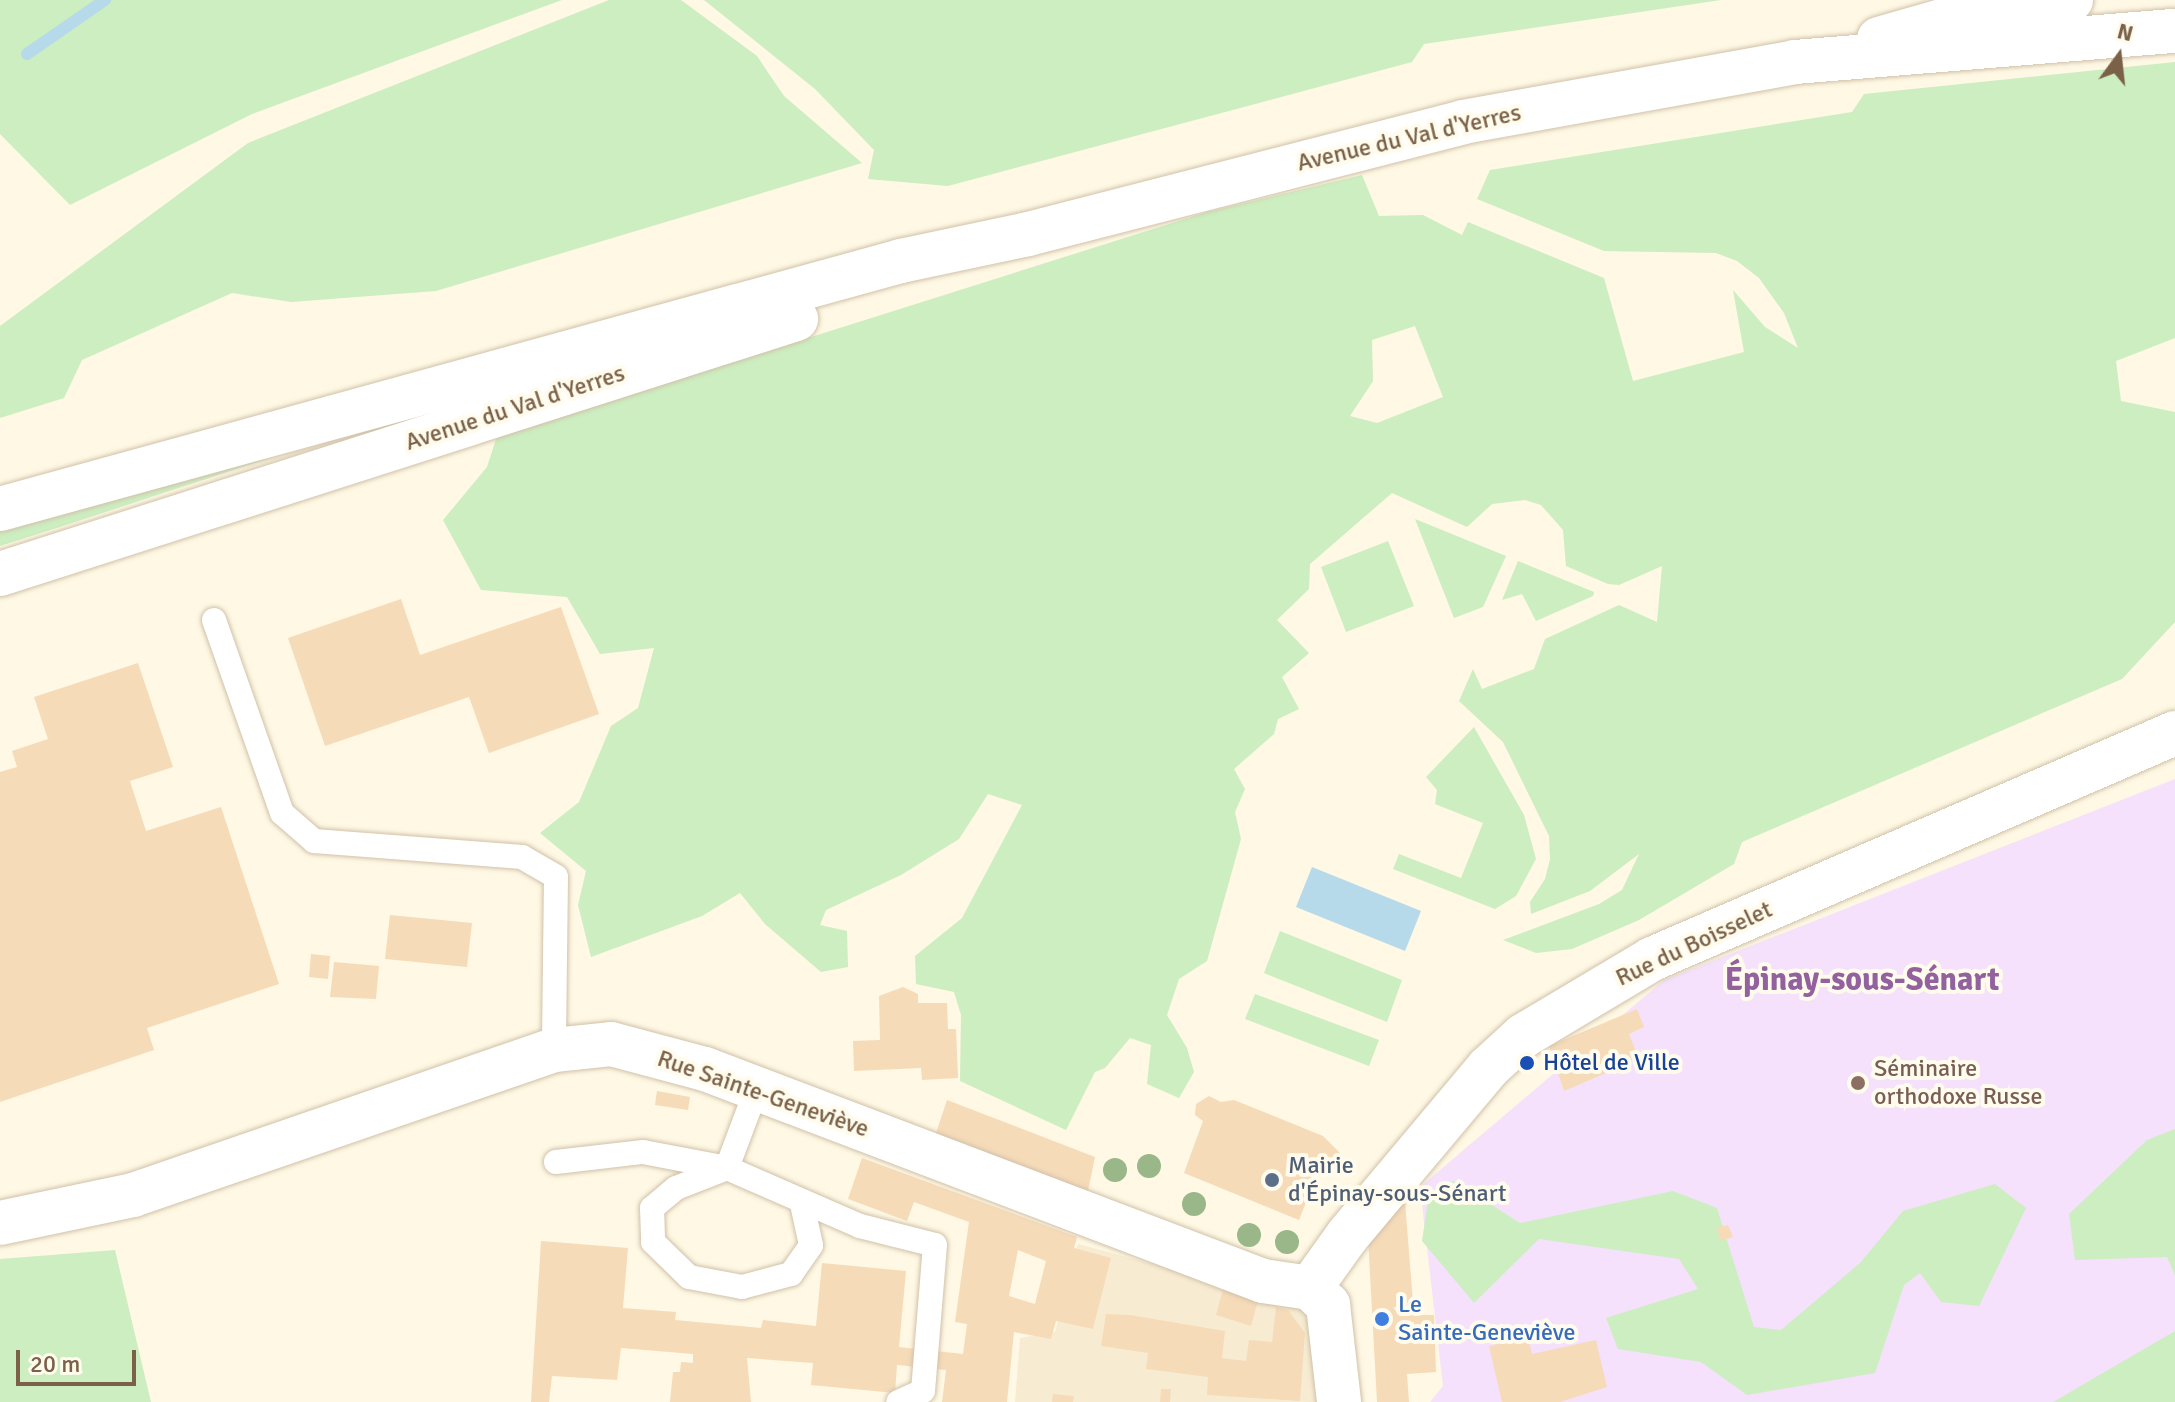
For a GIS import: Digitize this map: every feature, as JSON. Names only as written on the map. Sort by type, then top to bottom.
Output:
[{"type":"main road","name":"Avenue du Val d'Yerres","points":[[0,509],[901,261],[1028,234],[1463,122],[1795,62],[1966,14],[2071,0]]},
{"type":"main road","name":"Avenue du Val d'Yerres","points":[[1795,62],[2175,31]]},
{"type":"main road","name":"Avenue du Val d'Yerres","points":[[0,574],[892,288],[1028,234]]},
{"type":"main road","name":"Rue du Boisselet","points":[[1310,1288],[1468,1091],[1523,1036],[1652,959],[2175,733]]},
{"type":"main road","name":"Rue Sainte-Geneviève","points":[[0,1223],[133,1195],[277,1150],[554,1050],[611,1044],[757,1088],[1263,1281],[1310,1288]]},
{"type":"main road","points":[[1310,1288],[1328,1305],[1339,1402]]},
{"type":"lane","points":[[214,620],[282,813],[314,841],[522,857],[556,877],[554,1050]]},
{"type":"lane","points":[[757,1088],[727,1168],[676,1188],[652,1208],[653,1242],[689,1277],[742,1287],[791,1274],[811,1245],[802,1204]]},
{"type":"lane","points":[[556,1162],[643,1152],[727,1168],[802,1204],[860,1226],[935,1245],[923,1391],[898,1402]]},
{"type":"shaded area","name":"Séminaire orthodoxe Russe","points":[[2175,779],[2175,1402],[1430,1402],[1443,1386],[1420,1187],[1664,980]]},
{"type":"shaded area","points":[[1078,1244],[1317,1308],[1327,1402],[1015,1402],[1020,1338],[1055,1332]]},
{"type":"green space","points":[[0,0],[562,0],[252,114],[70,205],[0,134]]},
{"type":"green space","points":[[609,0],[681,0],[757,56],[784,96],[862,163],[436,291],[291,302],[232,293],[82,360],[64,398],[0,418],[0,326],[248,143]]},
{"type":"green space","points":[[704,0],[1721,0],[1424,44],[1412,62],[948,186],[868,179],[874,150],[815,89]]},
{"type":"green space","points":[[2175,62],[2175,338],[2116,361],[2121,401],[2175,412],[2175,622],[2122,679],[1742,842],[1734,864],[1639,920],[1572,949],[1536,953],[1503,940],[1599,904],[1622,890],[1639,854],[1590,891],[1531,914],[1530,902],[1545,879],[1550,859],[1549,836],[1503,742],[1459,701],[1473,669],[1482,689],[1534,669],[1545,639],[1619,605],[1657,622],[1662,566],[1619,585],[1608,584],[1566,566],[1563,530],[1541,505],[1525,500],[1492,504],[1467,527],[1392,493],[1310,564],[1309,589],[1277,620],[1309,653],[1282,677],[1299,709],[1278,719],[1274,734],[1234,769],[1245,789],[1235,812],[1241,839],[1207,961],[1179,979],[1167,1015],[1187,1048],[1194,1072],[1179,1098],[1147,1084],[1151,1045],[1130,1038],[1105,1068],[1095,1072],[1066,1130],[960,1081],[961,1015],[954,992],[916,984],[915,956],[962,918],[1022,805],[988,794],[959,839],[901,875],[826,910],[820,925],[847,931],[848,967],[821,972],[765,924],[740,893],[702,916],[591,957],[578,905],[586,871],[540,833],[579,802],[611,726],[638,708],[654,648],[600,654],[567,597],[481,590],[443,520],[487,467],[497,436],[1207,212],[1362,175],[1379,216],[1423,215],[1462,235],[1468,222],[1604,278],[1633,381],[1744,352],[1733,290],[1765,327],[1798,348],[1784,313],[1759,278],[1737,261],[1716,253],[1604,251],[1477,199],[1490,170],[1852,112],[1864,94]],"holes":[[[1415,326],[1443,397],[1377,423],[1350,416],[1373,381],[1372,340]]]},
{"type":"green space","points":[[291,451],[63,526],[0,546],[0,527]]},
{"type":"green space","points":[[1415,519],[1506,556],[1483,607],[1454,618]]},
{"type":"green space","points":[[1388,541],[1414,606],[1346,632],[1321,567]]},
{"type":"green space","points":[[1518,561],[1594,592],[1593,596],[1536,621],[1522,594],[1502,600]]},
{"type":"green space","points":[[1474,727],[1524,815],[1536,859],[1516,896],[1495,909],[1393,869],[1399,854],[1461,878],[1483,823],[1435,804],[1437,790],[1426,777]]},
{"type":"green space","points":[[1280,931],[1402,980],[1387,1022],[1264,973]]},
{"type":"green space","points":[[1255,994],[1379,1040],[1369,1066],[1245,1019]]},
{"type":"green space","points":[[2175,1129],[2175,1275],[2167,1257],[2075,1260],[2069,1214],[2147,1140]]},
{"type":"green space","points":[[1454,1181],[1520,1223],[1673,1191],[1717,1208],[1754,1327],[1781,1330],[1860,1263],[1903,1211],[1995,1184],[2026,1208],[1979,1306],[1941,1302],[1920,1273],[1904,1285],[1875,1373],[1747,1395],[1701,1362],[1618,1349],[1606,1318],[1698,1289],[1679,1259],[1539,1239],[1474,1303],[1422,1241],[1428,1200]]},
{"type":"green space","points":[[115,1250],[151,1402],[0,1402],[0,1259]]},
{"type":"green space","points":[[2175,1331],[2175,1402],[2053,1402]]},
{"type":"water","points":[[1312,867],[1421,911],[1405,951],[1296,907]]},
{"type":"building","points":[[401,599],[420,655],[561,607],[599,714],[489,753],[469,697],[325,746],[288,638]]},
{"type":"building","points":[[138,663],[173,767],[130,781],[146,831],[221,807],[279,984],[147,1028],[154,1050],[0,1102],[0,772],[17,767],[12,751],[48,739],[34,697]]},
{"type":"building","points":[[390,915],[472,923],[467,967],[385,959]]},
{"type":"building","points":[[311,954],[330,956],[328,979],[309,977]]},
{"type":"building","points":[[334,962],[379,966],[376,999],[330,997]]},
{"type":"building","points":[[903,987],[918,994],[918,1003],[947,1003],[948,1029],[956,1029],[958,1078],[922,1080],[921,1068],[854,1071],[853,1041],[880,1040],[879,996]]},
{"type":"building","points":[[1637,1009],[1644,1027],[1629,1034],[1639,1059],[1564,1091],[1549,1046]]},
{"type":"building","points":[[657,1091],[690,1097],[688,1110],[655,1105]]},
{"type":"building","points":[[1209,1096],[1221,1102],[1234,1100],[1323,1136],[1340,1153],[1334,1171],[1319,1170],[1299,1220],[1184,1173],[1203,1121],[1195,1115],[1196,1104]]},
{"type":"building","points":[[947,1100],[1095,1157],[1088,1191],[935,1136]]},
{"type":"building","points":[[862,1158],[1077,1237],[1074,1248],[1111,1258],[1093,1329],[1056,1321],[1051,1339],[1014,1332],[1007,1402],[942,1402],[946,1370],[897,1365],[895,1393],[811,1385],[813,1363],[747,1358],[751,1402],[670,1402],[673,1372],[680,1372],[681,1362],[693,1363],[693,1354],[621,1348],[617,1380],[552,1376],[549,1402],[531,1402],[541,1241],[628,1248],[623,1308],[676,1312],[675,1320],[761,1328],[763,1320],[816,1326],[822,1263],[906,1271],[899,1347],[963,1354],[967,1324],[955,1322],[969,1222],[914,1202],[907,1221],[848,1199]],"holes":[[[1018,1250],[1046,1261],[1035,1304],[1009,1296]]]},
{"type":"building","points":[[1404,1189],[1414,1315],[1434,1315],[1436,1372],[1407,1374],[1409,1402],[1377,1402],[1368,1237]]},
{"type":"building","points":[[1728,1225],[1733,1237],[1721,1241],[1716,1228]]},
{"type":"building","points":[[1223,1289],[1258,1301],[1251,1326],[1216,1315]]},
{"type":"building","points":[[1276,1307],[1288,1310],[1305,1333],[1300,1401],[1207,1395],[1208,1377],[1146,1369],[1148,1353],[1101,1346],[1106,1314],[1130,1315],[1225,1331],[1222,1358],[1246,1361],[1249,1340],[1272,1342]]},
{"type":"building","points":[[1528,1338],[1532,1354],[1596,1340],[1607,1387],[1560,1402],[1502,1402],[1489,1346]]},
{"type":"building","points":[[1161,1389],[1171,1389],[1170,1402],[1160,1402]]},
{"type":"building","points":[[1053,1394],[1074,1396],[1073,1402],[1052,1402]]},
{"type":"waterway","points":[[27,54],[105,0]]},
{"type":"place","name":"Hôtel de Ville","points":[[1527,1063]]},
{"type":"place","name":"Séminaire orthodoxe Russe","points":[[1858,1083]]},
{"type":"place","name":"Mairie d'Épinay-sous-Sénart","points":[[1272,1180]]},
{"type":"place","name":"Le Sainte-Geneviève","points":[[1382,1319]]},
{"type":"district","name":"Épinay-sous-Sénart","points":[[1862,980]]}]
